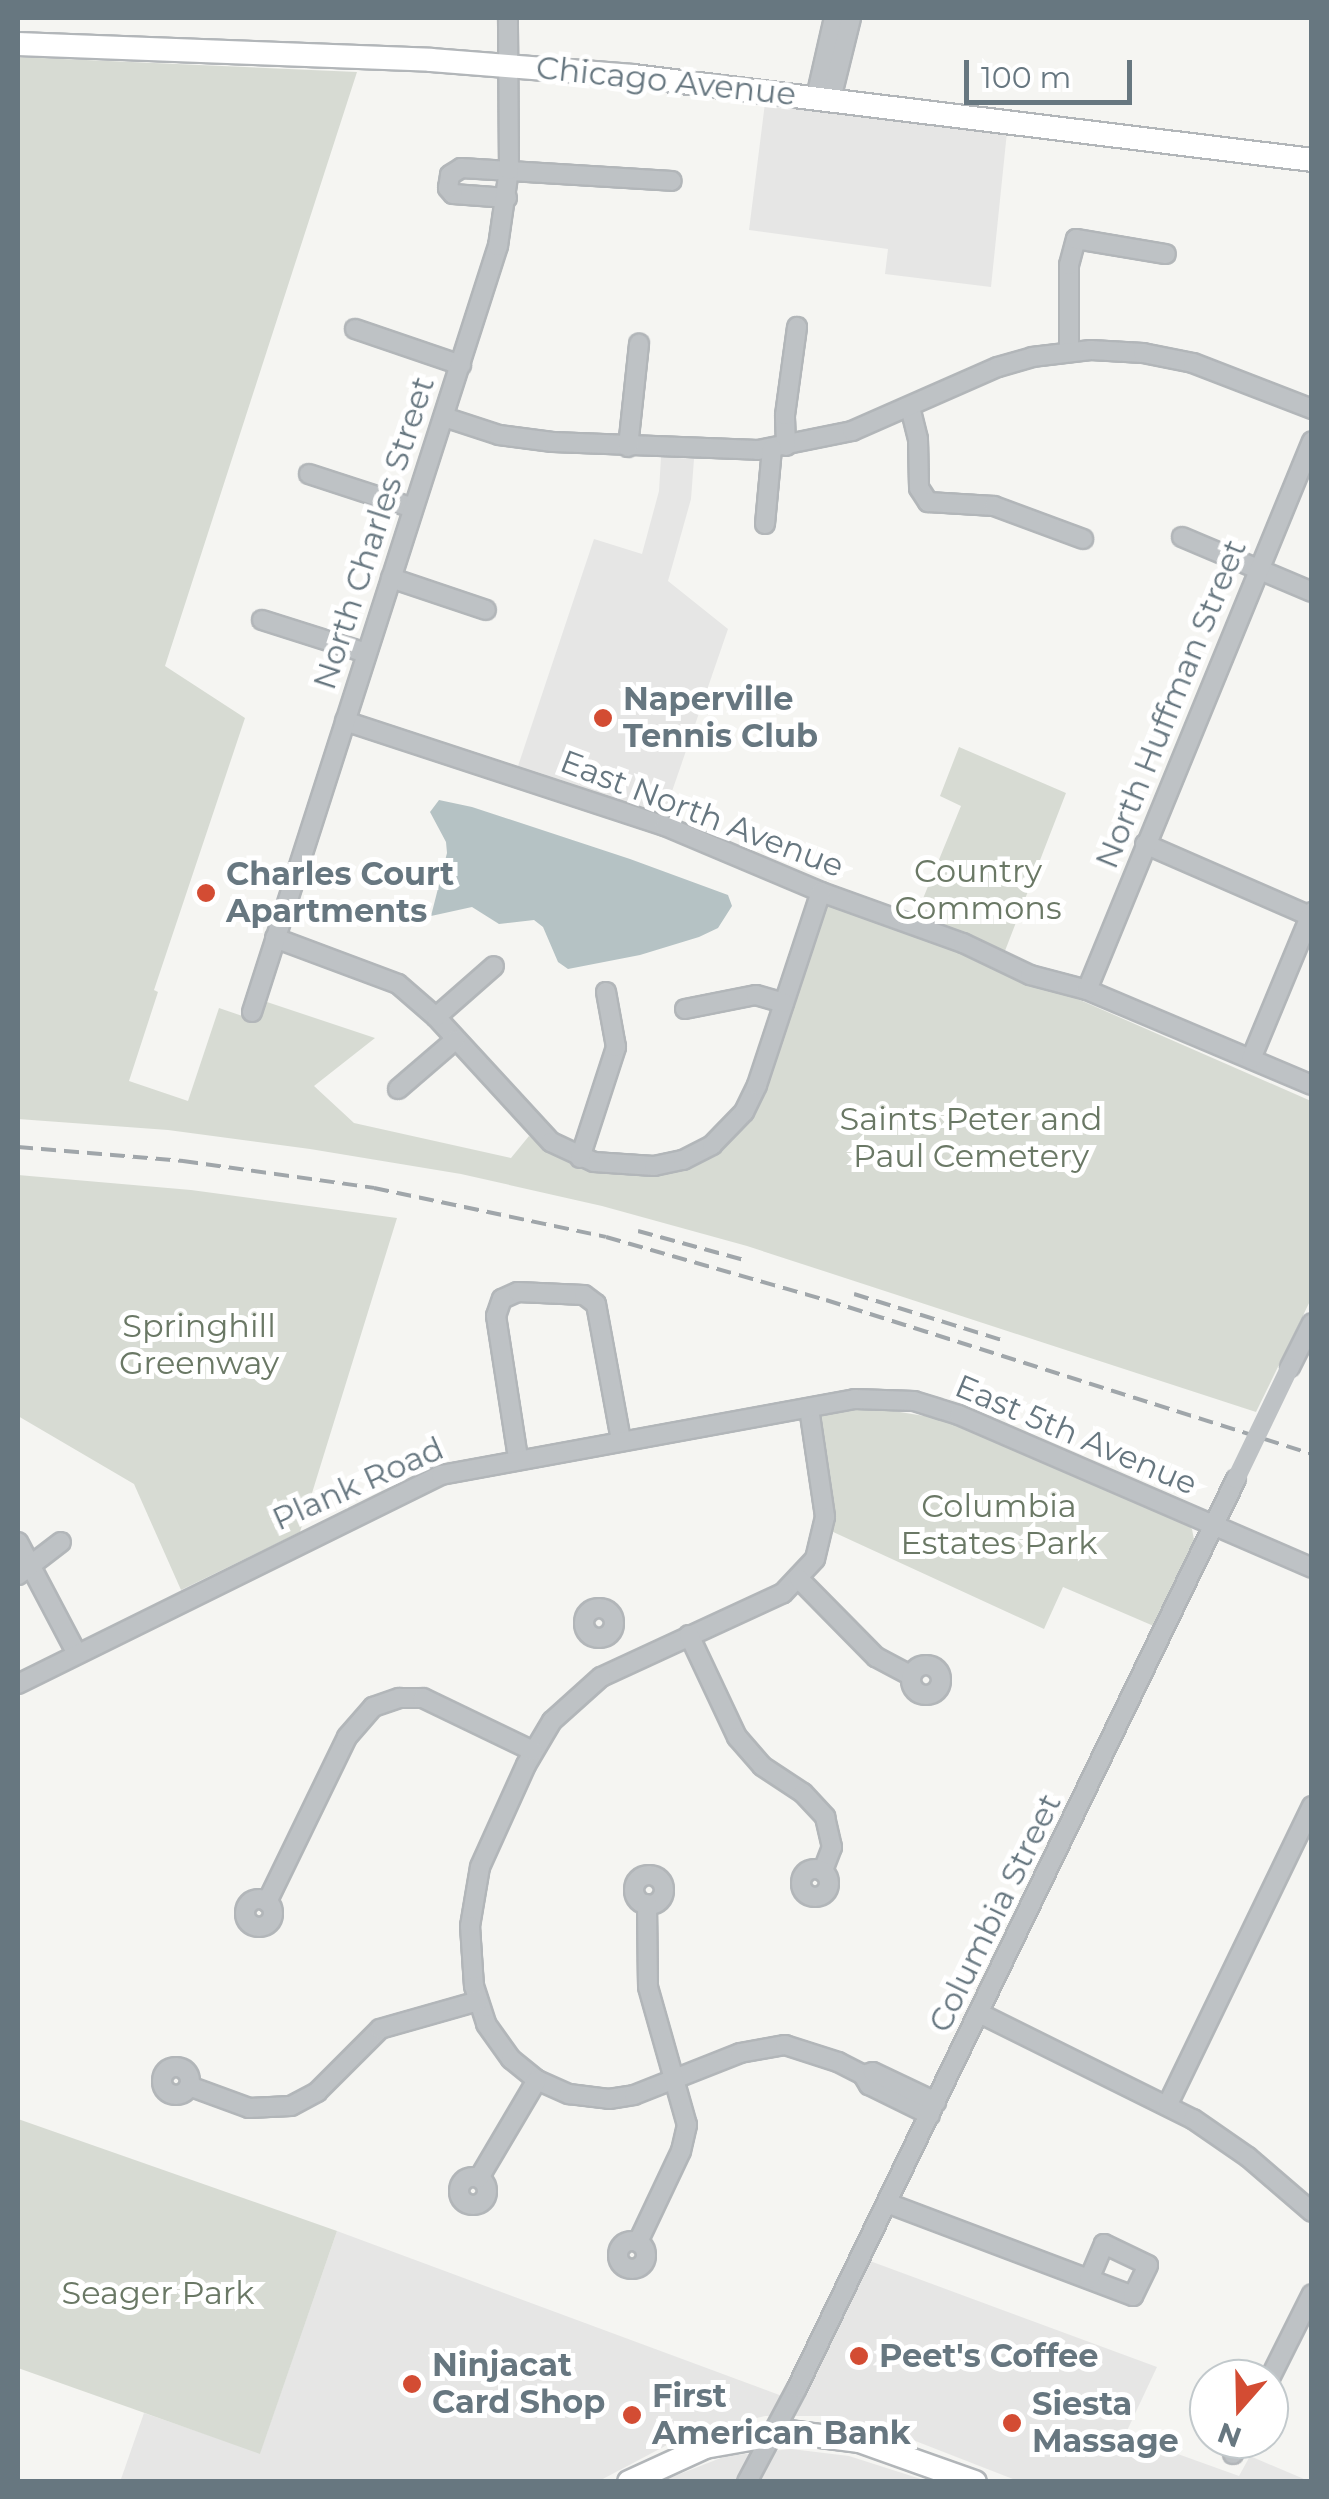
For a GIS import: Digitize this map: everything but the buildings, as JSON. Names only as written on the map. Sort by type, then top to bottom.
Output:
[{"type":"main road","name":"Chicago Avenue","points":[[18,44],[508,66],[824,98],[1312,160]]},
{"type":"main road","points":[[629,2482],[705,2446],[773,2434],[808,2433],[860,2441],[974,2482]]},
{"type":"street","name":"North Charles Street","points":[[252,1012],[489,280],[507,198],[508,18]]},
{"type":"street","points":[[824,98],[834,18]]},
{"type":"street","points":[[824,98],[851,18]]},
{"type":"street","points":[[507,198],[453,194],[448,182],[461,168],[672,181]]},
{"type":"street","points":[[1069,352],[1069,265],[1076,239],[1166,254]]},
{"type":"street","points":[[765,524],[786,415],[797,327]]},
{"type":"street","points":[[355,330],[461,365]]},
{"type":"street","points":[[628,447],[638,344]]},
{"type":"street","points":[[444,416],[514,438],[734,452],[852,431],[998,367],[1069,352],[1143,352],[1193,363],[1312,409]]},
{"type":"street","points":[[910,406],[918,439],[919,488],[928,502],[980,503],[1082,539]]},
{"type":"street","name":"North Huffman Street","points":[[1087,990],[1312,441]]},
{"type":"street","points":[[308,474],[413,508]]},
{"type":"street","points":[[1182,537],[1312,592]]},
{"type":"street","points":[[391,578],[486,610]]},
{"type":"street","points":[[262,620],[366,653]]},
{"type":"street","name":"East North Avenue","points":[[344,721],[666,826],[821,892],[963,944],[1030,975],[1087,990],[1312,1085]]},
{"type":"street","points":[[1145,844],[1311,915],[1251,1059]]},
{"type":"street","points":[[275,938],[398,984],[436,1017],[534,1127],[580,1158],[614,1166],[654,1166],[683,1160],[712,1145],[738,1120],[751,1100],[821,892]]},
{"type":"street","points":[[436,1017],[494,966]]},
{"type":"street","points":[[580,1158],[616,1047],[606,992]]},
{"type":"street","points":[[685,1009],[756,995],[784,1003]]},
{"type":"street","points":[[398,1089],[455,1040]]},
{"type":"street","points":[[518,1458],[496,1316],[502,1299],[518,1292],[584,1296],[596,1304],[621,1440]]},
{"type":"street","name":"Columbia Street","points":[[747,2482],[887,2203],[1312,1324]]},
{"type":"street","name":"East 5th Avenue","points":[[809,1408],[873,1398],[924,1403],[1312,1568]]},
{"type":"street","points":[[809,1408],[825,1526],[818,1553],[799,1580],[772,1598],[620,1667],[570,1700],[533,1751],[490,1837],[477,1878],[470,1938],[478,2002],[500,2047],[538,2080],[569,2094],[610,2099],[675,2080],[740,2052],[776,2045],[808,2049],[863,2074],[869,2084],[933,2108]]},
{"type":"street","name":"Plank Road","points":[[18,1684],[426,1480],[518,1458],[809,1408]]},
{"type":"street","points":[[18,1542],[25,1571],[76,1652]]},
{"type":"street","points":[[25,1571],[61,1542]]},
{"type":"street","points":[[799,1580],[876,1656],[912,1676]]},
{"type":"street","points":[[690,1635],[732,1728],[747,1750],[770,1772],[812,1800],[825,1817],[832,1847],[822,1871]]},
{"type":"street","points":[[606,1636],[620,1667]]},
{"type":"street","points":[[266,1902],[347,1737],[373,1707],[400,1698],[423,1698],[533,1751]]},
{"type":"street","points":[[1168,2104],[1312,1806]]},
{"type":"street","points":[[638,2242],[686,2134],[685,2108],[660,2042],[648,1987],[647,1904]]},
{"type":"street","points":[[189,2086],[249,2108],[282,2108],[317,2092],[380,2029],[478,2002]]},
{"type":"street","points":[[979,2013],[1168,2104],[1248,2157],[1312,2212]]},
{"type":"street","points":[[480,2178],[538,2080]]},
{"type":"street","points":[[887,2203],[1089,2279]]},
{"type":"street","points":[[1280,2359],[1312,2294]]},
{"type":"shaded area","points":[[765,103],[1007,132],[991,287],[885,274],[888,249],[749,230]]},
{"type":"shaded area","points":[[661,457],[694,459],[691,499],[668,581],[728,629],[658,832],[512,784],[594,539],[642,554],[659,491]]},
{"type":"shaded area","points":[[439,800],[472,807],[630,859],[728,895],[732,906],[718,928],[699,937],[640,955],[568,969],[558,962],[543,927],[534,920],[499,924],[472,907],[431,916],[447,853],[446,842],[430,812]]},
{"type":"shaded area","points":[[337,2231],[782,2396],[851,2254],[1157,2367],[1125,2435],[1239,2476],[1248,2459],[1257,2459],[1311,2482],[1018,2481],[877,2426],[832,2416],[765,2416],[686,2435],[599,2481],[120,2482],[144,2413],[260,2453]]},
{"type":"shaded area","points":[[791,2449],[849,2456],[927,2481],[659,2482],[726,2456]]},
{"type":"green space","name":"Saints Peter and Paul Cemetery","points":[[18,57],[357,72],[165,666],[245,718],[154,990],[158,992],[129,1081],[188,1101],[219,1008],[257,1021],[264,1001],[375,1038],[314,1086],[354,1123],[511,1158],[529,1136],[562,1159],[601,1173],[641,1176],[676,1171],[719,1149],[754,1109],[828,899],[1000,965],[1311,1101],[1311,1299],[1256,1412],[747,1246],[602,1206],[461,1174],[310,1149],[168,1130],[18,1119]]},
{"type":"green space","name":"Country Commons","points":[[959,747],[1066,793],[1003,956],[915,918],[961,806],[940,796]]},
{"type":"green space","name":"Springhill Greenway","points":[[18,1175],[191,1190],[397,1218],[300,1532],[181,1590],[134,1484],[18,1416]]},
{"type":"green space","name":"Columbia Estates Park","points":[[869,1407],[943,1419],[1186,1523],[1192,1529],[1195,1545],[1156,1627],[1063,1587],[1044,1629],[831,1531],[818,1421],[822,1415]]},
{"type":"green space","name":"Seager Park","points":[[18,2119],[337,2231],[260,2454],[18,2368]]},
{"type":"railway","points":[[18,1147],[183,1161],[374,1188],[606,1237],[826,1300],[1312,1454]]},
{"type":"railway","points":[[638,1231],[744,1260]]},
{"type":"railway","points":[[854,1294],[1002,1340]]},
{"type":"place","name":"Naperville Tennis Club","points":[[603,718]]},
{"type":"place","name":"Charles Court Apartments","points":[[206,893]]},
{"type":"place","name":"Peet's Coffee","points":[[859,2356]]},
{"type":"place","name":"Ninjacat Card Shop","points":[[412,2384]]},
{"type":"place","name":"First American Bank","points":[[632,2415]]},
{"type":"place","name":"Siesta Massage","points":[[1012,2423]]}]
